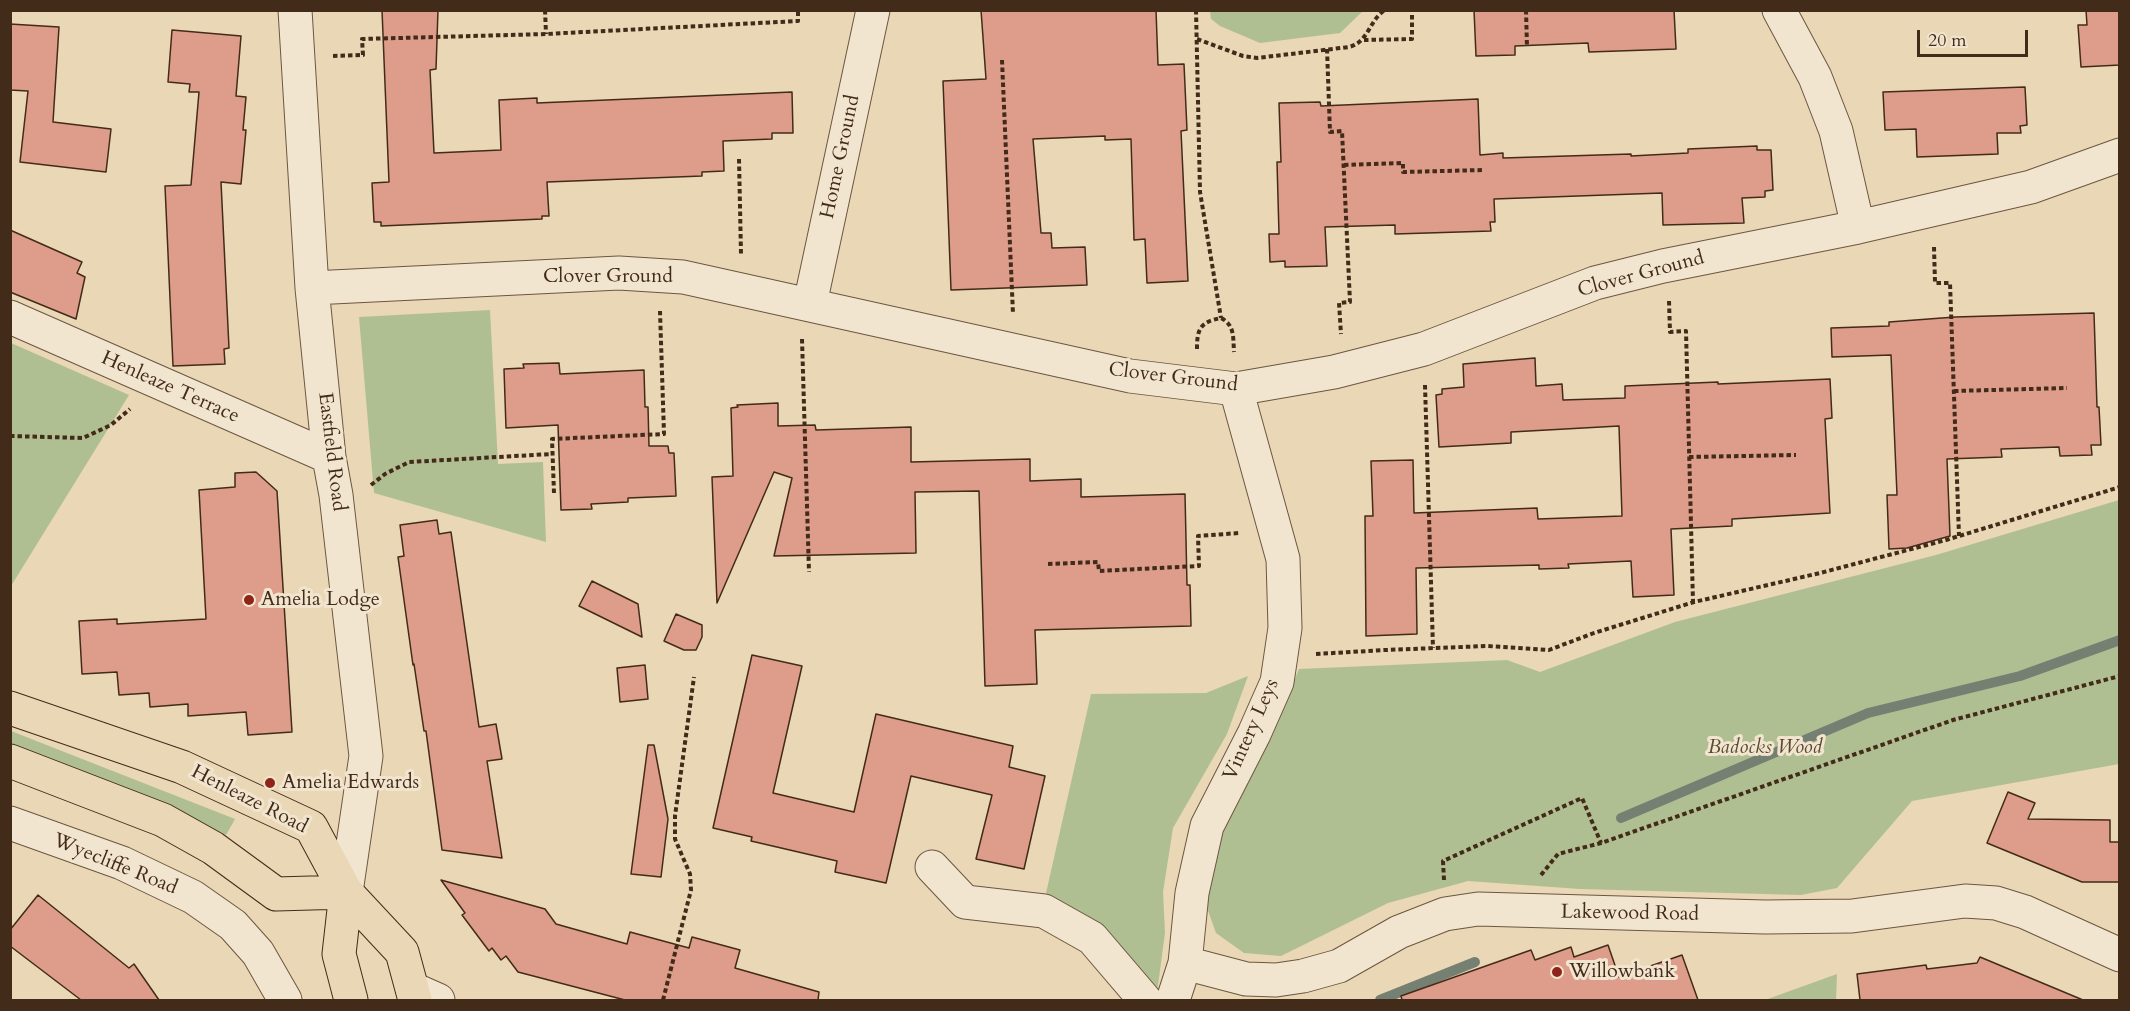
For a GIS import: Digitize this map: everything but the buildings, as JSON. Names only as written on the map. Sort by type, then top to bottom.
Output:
[{"type":"main road","name":"Henleaze Road","points":[[10,708],[182,767],[311,827],[346,892],[402,952],[422,997]]},
{"type":"main road","points":[[10,761],[164,820],[213,848],[276,894],[346,892],[339,954],[351,1000]]},
{"type":"street","name":"Home Ground","points":[[805,303],[848,70],[873,10]]},
{"type":"street","points":[[1779,10],[1815,77],[1836,131],[1858,227]]},
{"type":"street","name":"Eastfield Road","points":[[287,11],[296,57],[312,288],[329,457],[336,495],[366,756],[346,892]]},
{"type":"street","name":"Clover Ground","points":[[312,288],[619,273],[683,277],[1130,376],[1236,389],[1343,370],[1424,349],[1595,283],[1668,265],[1858,227],[2031,187],[2120,155]]},
{"type":"street","name":"Henleaze Terrace","points":[[10,317],[329,457]]},
{"type":"street","name":"Vintery Leys","points":[[1185,963],[1192,893],[1207,826],[1254,734],[1277,682],[1285,628],[1283,559],[1236,389]]},
{"type":"street","name":"Wyecliffe Road","points":[[10,824],[122,863],[193,897],[233,925],[258,953],[280,999]]},
{"type":"street","points":[[932,867],[965,902],[1044,911],[1092,938],[1144,1000]]},
{"type":"street","name":"Lakewood Road","points":[[1185,963],[1246,979],[1276,980],[1303,976],[1339,966],[1399,932],[1445,914],[1478,909],[1766,917],[1852,916],[1965,901],[1996,903],[2025,912],[2120,955]]},
{"type":"street","points":[[1173,1000],[1185,963]]},
{"type":"path","points":[[545,10],[546,34]]},
{"type":"path","points":[[296,57],[363,55],[362,39],[546,34],[798,21],[798,10]]},
{"type":"path","points":[[1196,10],[1200,192],[1221,318]]},
{"type":"path","points":[[1196,39],[1250,57],[1355,45],[1363,40],[1378,15],[1385,10]]},
{"type":"path","points":[[1363,40],[1412,39],[1412,10]]},
{"type":"path","points":[[1526,10],[1527,47]]},
{"type":"path","points":[[1327,49],[1330,132],[1342,131],[1344,165],[1350,302],[1339,303],[1343,370]]},
{"type":"path","points":[[1002,60],[1015,350]]},
{"type":"path","points":[[739,159],[741,289]]},
{"type":"path","points":[[1344,165],[1403,163],[1403,172],[1483,170]]},
{"type":"path","points":[[1932,210],[1935,283],[1950,282],[1959,536]]},
{"type":"path","points":[[1668,265],[1670,332],[1686,332],[1693,602]]},
{"type":"path","points":[[554,493],[552,439],[664,434],[658,275]]},
{"type":"path","points":[[805,303],[809,572]]},
{"type":"path","points":[[1424,349],[1433,648]]},
{"type":"path","points":[[10,436],[83,438],[111,425],[140,401],[158,382]]},
{"type":"path","points":[[1954,391],[2067,388]]},
{"type":"path","points":[[336,495],[364,490],[385,474],[409,462],[552,454]]},
{"type":"path","points":[[1689,457],[1796,455]]},
{"type":"path","points":[[1280,657],[1487,646],[1549,650],[1594,633],[1693,602],[1820,573],[1959,536],[2120,487]]},
{"type":"path","points":[[1048,564],[1098,562],[1099,571],[1199,566],[1198,536],[1275,531]]},
{"type":"path","points":[[1512,911],[1558,854],[1601,843],[1953,720],[2120,676]]},
{"type":"path","points":[[663,1000],[691,890],[690,874],[675,839],[675,816],[694,677]]},
{"type":"path","points":[[1445,914],[1443,861],[1582,798],[1601,843]]},
{"type":"green space","points":[[1210,10],[1363,11],[1340,33],[1260,43],[1220,26],[1211,19]]},
{"type":"green space","points":[[490,310],[498,464],[543,462],[546,542],[374,493],[359,317]]},
{"type":"green space","points":[[11,343],[129,395],[11,586]]},
{"type":"green space","name":"Badocks Wood","points":[[2119,500],[2119,764],[1912,801],[1837,888],[1801,895],[1580,889],[1468,881],[1388,903],[1281,956],[1244,953],[1216,933],[1206,905],[1222,832],[1272,735],[1299,669],[1507,660],[1540,672],[1675,622],[1936,555]]},
{"type":"green space","points":[[1248,676],[1227,734],[1173,828],[1163,892],[1165,933],[1156,1000],[1044,902],[1091,694],[1206,693]]},
{"type":"green space","points":[[11,731],[235,819],[226,835],[164,806],[11,752]]},
{"type":"green space","points":[[1837,974],[1836,1000],[1765,1000]]},
{"type":"waterway","points":[[1621,818],[1868,713],[2020,676],[2120,640]]},
{"type":"waterway","points":[[1380,1000],[1475,962]]},
{"type":"place","name":"Amelia Lodge","points":[[249,600]]},
{"type":"place","name":"Amelia Edwards","points":[[270,783]]},
{"type":"place","name":"Willowbank","points":[[1557,972]]}]
